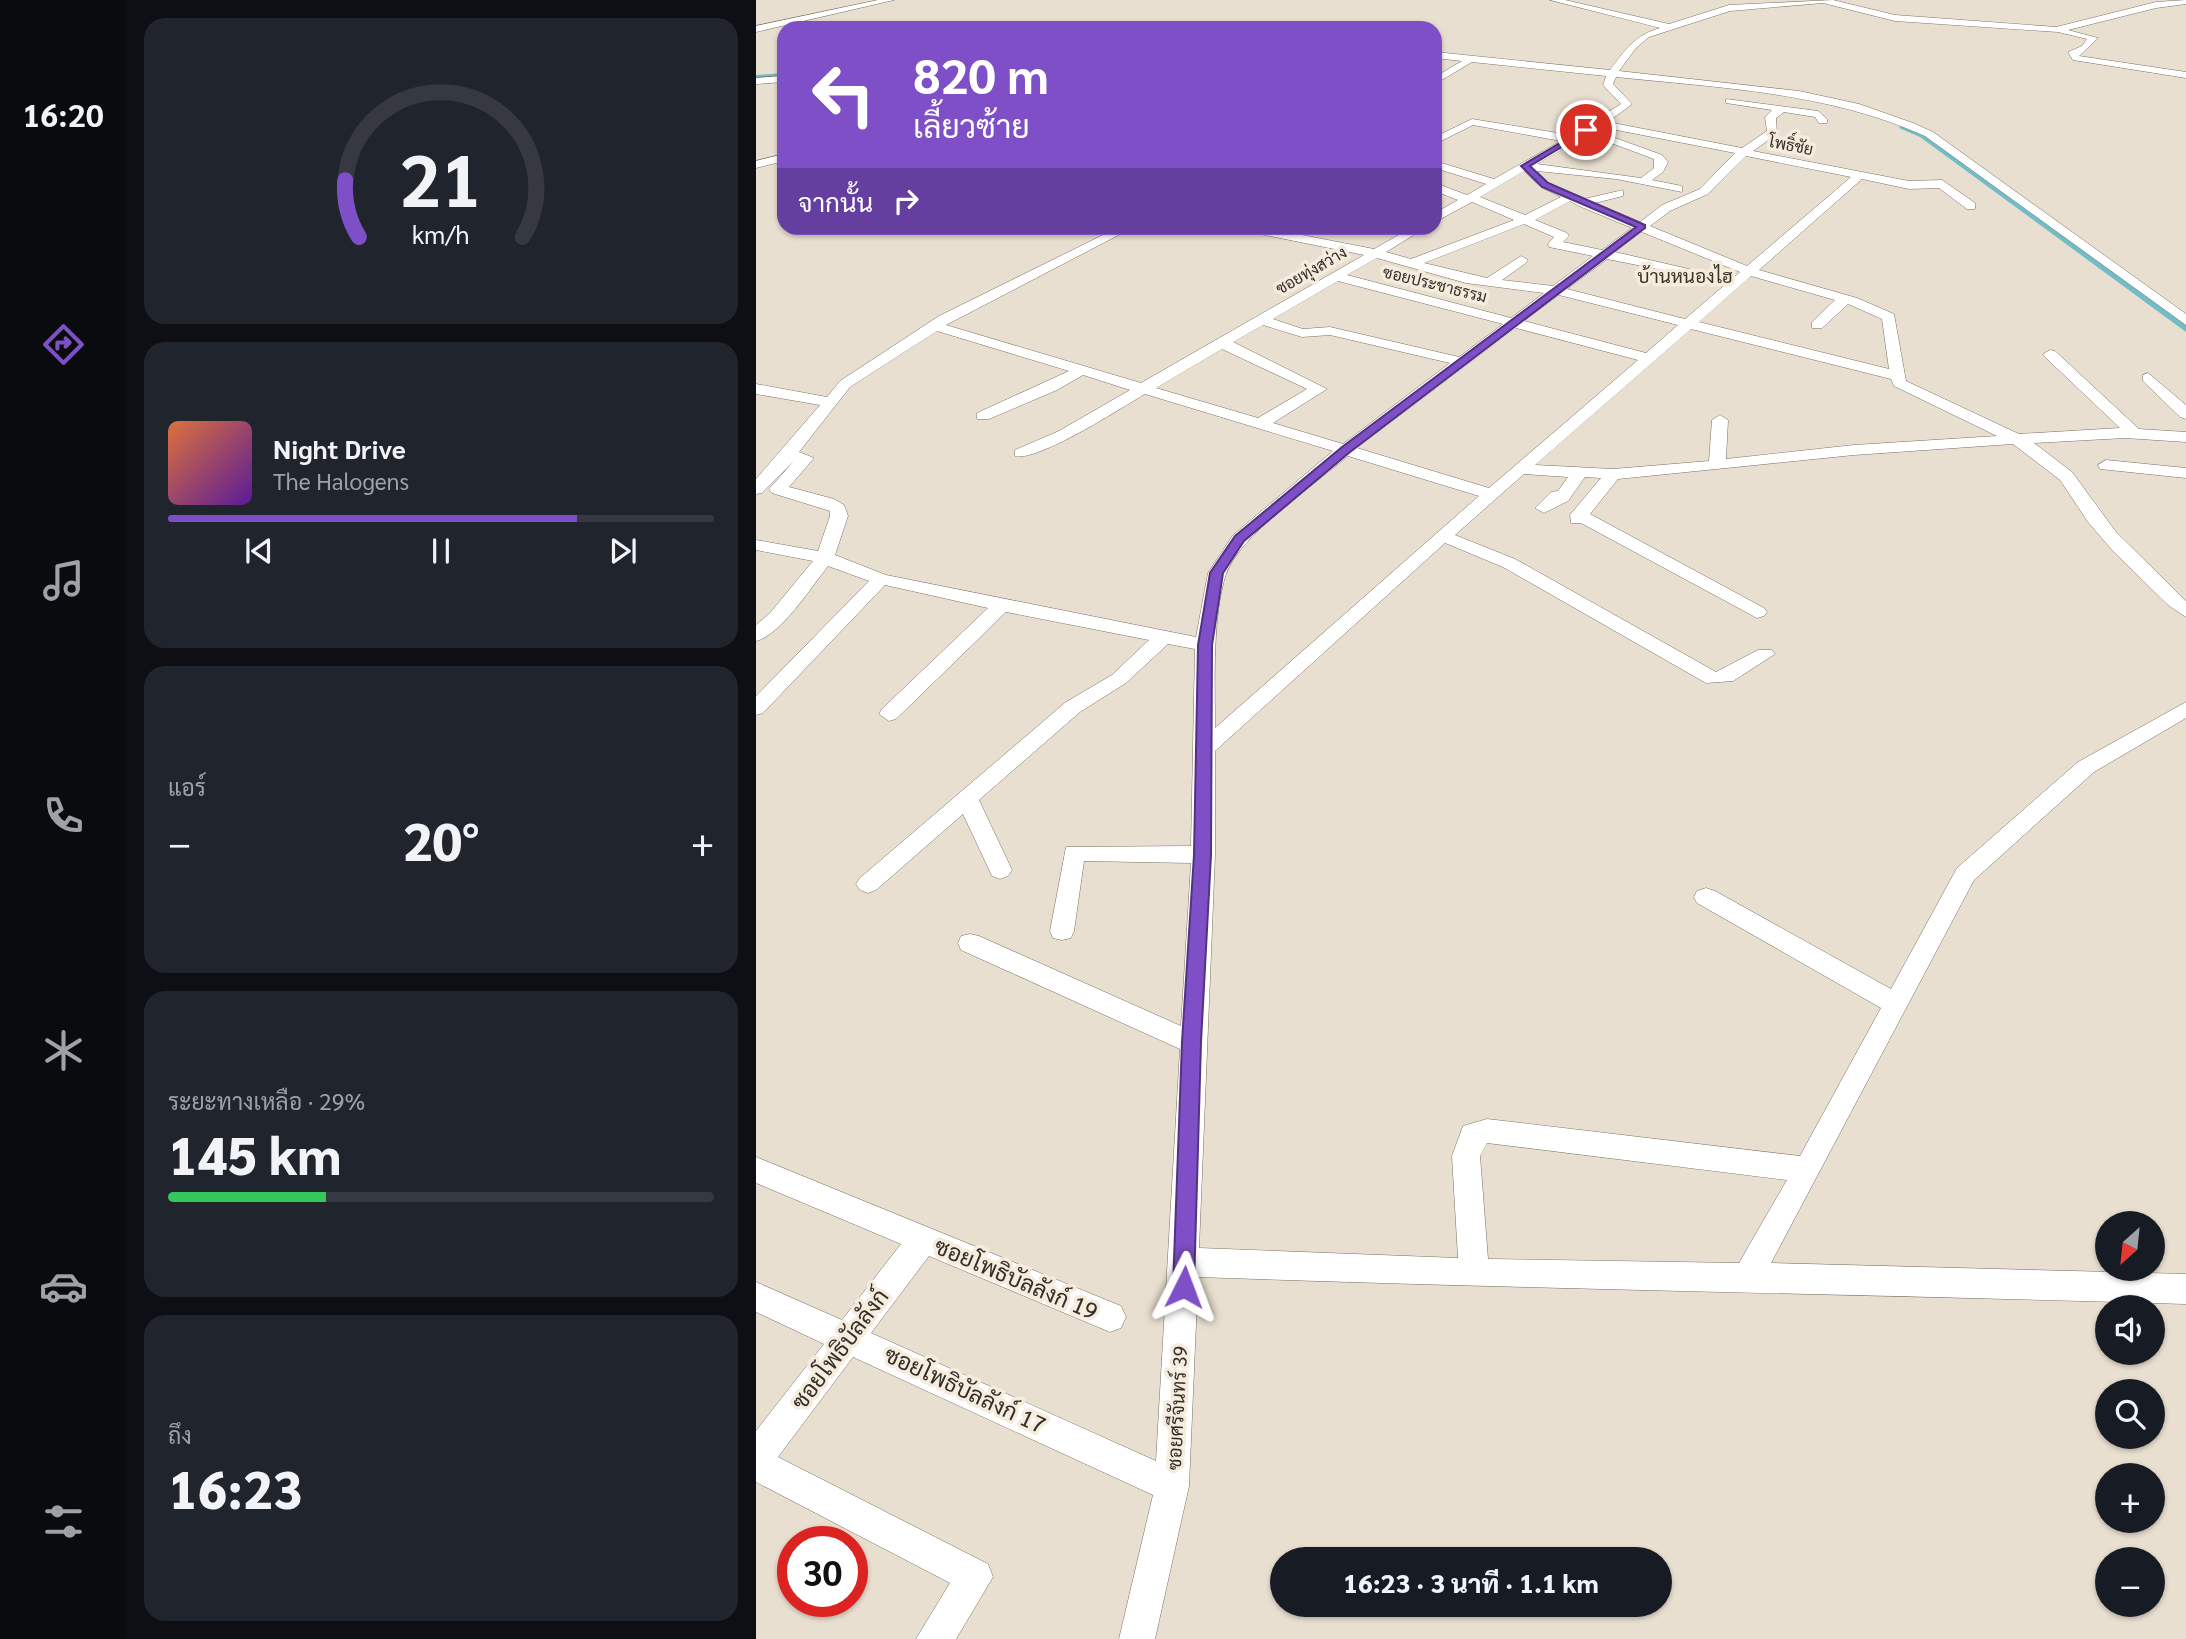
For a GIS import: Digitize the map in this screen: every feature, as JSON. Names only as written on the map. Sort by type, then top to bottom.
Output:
[{"type":"street","points":[[799,21],[890,0]]},
{"type":"street","points":[[1554,0],[1669,27]]},
{"type":"street","points":[[1442,214],[1552,151],[1627,104],[1608,85],[1633,46],[1646,35],[1729,8],[1824,0],[1895,18],[2056,30],[2094,38],[2085,48],[2071,54],[2076,58],[2186,75]]},
{"type":"street","points":[[2056,30],[2156,5],[2186,1]]},
{"type":"street","points":[[821,14],[823,21]]},
{"type":"street","points":[[756,29],[777,26]]},
{"type":"street","points":[[1442,58],[1612,76]]},
{"type":"street","points":[[1442,58],[1824,97],[1881,112],[1929,134],[2186,321]]},
{"type":"street","points":[[1442,77],[1467,62]]},
{"type":"street","points":[[756,75],[777,74]]},
{"type":"street","points":[[756,81],[777,80]]},
{"type":"street","points":[[1730,101],[1818,114],[1823,121]]},
{"type":"street","name":"ซอยศรีจันทร์ 39","points":[[1137,1639],[1172,1486],[1203,855],[1205,645],[1217,573],[1239,539],[1346,449],[1666,208],[1695,198],[1714,185],[1733,161],[1773,132],[1770,117],[1781,109]]},
{"type":"street","points":[[1442,137],[1472,121],[1571,139]]},
{"type":"street","name":"โพธิ์ชัย","points":[[1599,123],[1909,185],[1942,184],[1971,206]]},
{"type":"street","points":[[1586,130],[1658,157],[1662,162],[1659,170],[1642,182]]},
{"type":"street","points":[[1552,151],[1577,156]]},
{"type":"street","points":[[756,165],[777,158]]},
{"type":"street","points":[[1442,166],[1495,183]]},
{"type":"street","points":[[1525,166],[1678,189]]},
{"type":"street","points":[[1525,166],[1545,185],[1576,200],[1749,271],[1845,299],[1889,317],[1899,383],[1928,400],[2018,440],[2066,476],[2097,522],[2143,573],[2186,611]]},
{"type":"street","points":[[1205,748],[1443,536],[1860,175]]},
{"type":"street","points":[[1442,189],[1563,236],[1554,244],[1610,251],[1688,273]]},
{"type":"street","points":[[1412,264],[1472,237],[1576,200],[1619,193]]},
{"type":"street","points":[[756,488],[788,455],[845,384],[944,318],[1112,235]]},
{"type":"street","points":[[1285,235],[1374,253],[1488,283],[1557,291],[1898,376]]},
{"type":"street","name":"ซอยทุ่งสว่าง","points":[[1021,453],[1065,434],[1143,386],[1406,235]]},
{"type":"street","points":[[1577,235],[1610,251]]},
{"type":"street","points":[[1488,283],[1521,260]]},
{"type":"street","name":"ซอยประชาธรรม","points":[[1334,276],[1648,358]]},
{"type":"street","points":[[1817,325],[1845,299]]},
{"type":"street","points":[[1260,319],[1302,332],[1330,331],[1463,362]]},
{"type":"street","points":[[935,326],[1143,386],[1492,494]]},
{"type":"street","points":[[1220,342],[1319,389],[1261,423]]},
{"type":"street","points":[[2050,354],[2138,434],[2148,469]]},
{"type":"street","points":[[984,415],[1052,387],[1083,369]]},
{"type":"street","points":[[2148,377],[2186,414]]},
{"type":"street","points":[[756,389],[830,402]]},
{"type":"street","points":[[1717,465],[1720,420]]},
{"type":"street","points":[[1521,469],[1613,474],[1854,450],[2138,434],[2186,437]]},
{"type":"street","points":[[756,635],[777,617],[825,558],[839,516],[838,509],[828,503],[778,489],[806,458],[788,455]]},
{"type":"street","points":[[2106,465],[2186,473]]},
{"type":"street","points":[[1544,508],[1557,496],[1562,497],[1580,472]]},
{"type":"street","points":[[1613,474],[1578,517],[1756,612]]},
{"type":"street","points":[[1443,536],[1508,563],[1713,679],[1726,677],[1765,654]]},
{"type":"street","points":[[756,545],[825,558],[881,579],[1001,606],[1205,645]]},
{"type":"street","points":[[756,708],[881,579]]},
{"type":"street","points":[[889,714],[1001,606]]},
{"type":"street","points":[[868,884],[1073,707],[1119,679],[1164,637]]},
{"type":"street","points":[[1746,1277],[1808,1170],[1965,874],[2086,767],[2186,709]]},
{"type":"street","points":[[967,799],[1000,870]]},
{"type":"street","points":[[1062,931],[1074,853],[1203,855]]},
{"type":"street","points":[[1706,897],[1896,1004]]},
{"type":"street","points":[[971,943],[1192,1042]]},
{"type":"street","points":[[1474,1272],[1465,1156],[1473,1135],[1487,1131],[1808,1170]]},
{"type":"street","name":"ซอยโพธิบัลลังก์ 19","points":[[756,1170],[1110,1317]]},
{"type":"street","name":"ซอยโพธิบัลลังก์","points":[[756,1458],[923,1240]]},
{"type":"street","points":[[1185,1262],[1551,1276],[1746,1277],[2186,1289]]},
{"type":"street","name":"ซอยโพธิบัลลังก์ 17","points":[[756,1297],[850,1337],[1172,1486]]},
{"type":"street","points":[[756,1464],[975,1577],[934,1639]]},
{"type":"waterway","points":[[756,78],[777,76]]},
{"type":"waterway","points":[[1902,126],[1923,135],[2186,328]]},
{"type":"district","name":"บ้านหนองไฮ","points":[[1685,276]]},
{"type":"route","points":[[1184,1287],[1192,1042],[1203,855],[1205,645],[1217,573],[1239,539],[1346,449],[1642,227],[1545,185],[1525,166],[1586,130]]}]
